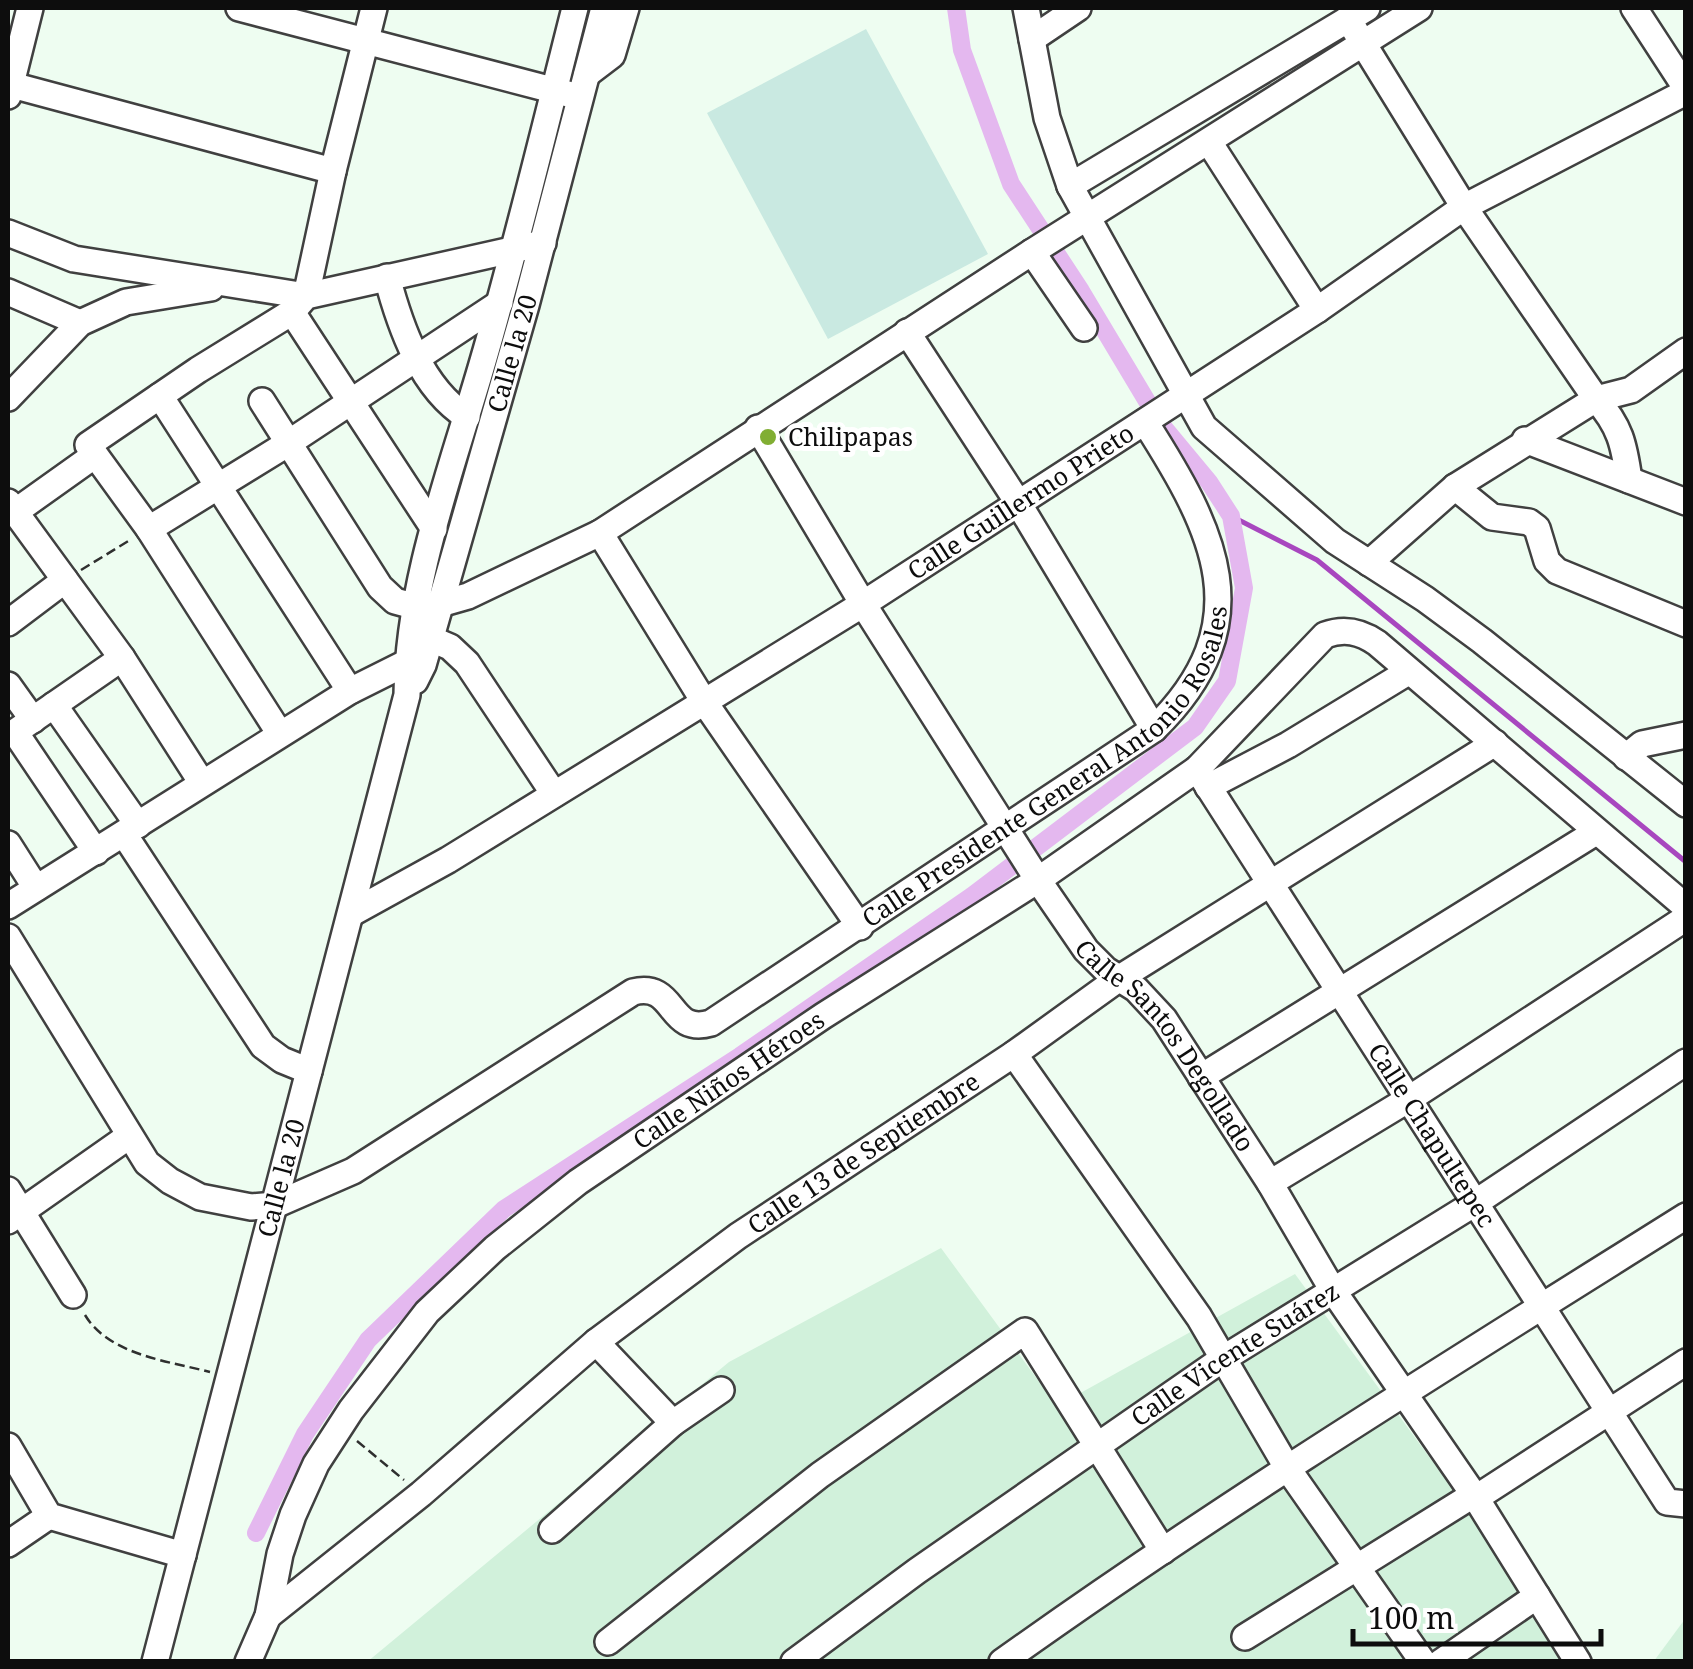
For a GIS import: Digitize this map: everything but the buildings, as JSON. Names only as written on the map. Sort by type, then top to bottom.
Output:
[{"type":"street","points":[[30,8],[8,88],[333,171]]},
{"type":"street","points":[[239,8],[554,90],[584,86],[612,55],[626,8]]},
{"type":"street","points":[[374,8],[299,304],[350,401],[434,529]]},
{"type":"street","name":"Calle la 20","points":[[425,620],[434,529],[500,303],[575,8]]},
{"type":"street","name":"Calle la 20","points":[[155,1662],[425,620],[543,244],[604,8]]},
{"type":"street","points":[[1026,8],[1046,118],[1081,223],[1204,427],[1335,542],[1482,641],[1686,804]]},
{"type":"street","points":[[1032,39],[1078,8]]},
{"type":"street","points":[[425,620],[600,533],[906,332],[1420,8]]},
{"type":"street","points":[[1634,8],[1686,90]]},
{"type":"street","points":[[1070,186],[1357,13],[1364,44],[1464,207],[1596,399],[1614,418],[1624,444],[1629,480]]},
{"type":"street","name":"Calle Guillermo Prieto","points":[[352,913],[448,860],[863,604],[1317,310],[1464,207],[1686,90]]},
{"type":"street","points":[[1209,142],[1317,310]]},
{"type":"street","points":[[8,233],[74,259],[241,286],[299,304]]},
{"type":"street","points":[[202,783],[122,658],[11,507],[160,396],[299,304],[387,277],[543,244]]},
{"type":"street","points":[[1035,250],[1084,328]]},
{"type":"street","points":[[387,277],[397,314],[416,356],[451,407],[466,418]]},
{"type":"street","points":[[8,398],[80,323],[126,302],[190,290],[241,286]]},
{"type":"street","points":[[8,292],[80,323]]},
{"type":"street","points":[[149,529],[287,444],[500,303]]},
{"type":"street","points":[[906,332],[1017,501],[1154,728]]},
{"type":"street","points":[[1369,564],[1455,487],[1526,440],[1596,399],[1630,390],[1682,360]]},
{"type":"street","points":[[160,396],[350,691]]},
{"type":"street","points":[[262,401],[380,587],[425,620],[467,663],[554,794]]},
{"type":"street","name":"Calle Presidente General Antonio Rosales","points":[[276,1205],[353,1171],[620,998],[654,989],[693,1026],[712,1023],[1009,831],[1154,728],[1178,706],[1197,677],[1212,642],[1218,609],[1214,552],[1203,522],[1147,420]]},
{"type":"street","name":"Calle Santos Degollado","points":[[758,428],[863,604],[1035,874],[1086,950],[1151,1003],[1270,1183],[1332,1289],[1474,1497],[1578,1662]]},
{"type":"street","points":[[1526,440],[1686,502]]},
{"type":"street","points":[[92,450],[149,529],[280,734]]},
{"type":"street","points":[[1455,487],[1492,517],[1529,522],[1540,536],[1546,561],[1557,570],[1686,624]]},
{"type":"street","points":[[600,533],[702,700],[860,927]]},
{"type":"street","points":[[8,623],[65,580]]},
{"type":"street","name":"Calle Niños Héroes","points":[[248,1662],[268,1616],[280,1554],[293,1515],[316,1464],[338,1428],[426,1312],[534,1215],[1035,874],[1202,778],[1288,745],[1408,672],[1377,643],[1354,632],[1338,630],[1325,634],[1202,778]]},
{"type":"street","points":[[34,719],[122,658]]},
{"type":"street","points":[[8,906],[350,691],[415,664]]},
{"type":"street","points":[[1408,672],[1686,907]]},
{"type":"street","points":[[8,685],[131,829],[263,1046],[282,1060],[309,1071]]},
{"type":"street","points":[[34,719],[96,852]]},
{"type":"street","points":[[1626,756],[1642,744],[1686,735]]},
{"type":"street","name":"Calle 13 de Septiembre","points":[[268,1616],[421,1494],[596,1342],[738,1236],[1014,1054],[1118,979],[1495,743]]},
{"type":"street","name":"Calle Chapultepec","points":[[1202,778],[1608,1411],[1676,1503]]},
{"type":"street","points":[[1201,1077],[1596,832]]},
{"type":"street","points":[[8,844],[36,888]]},
{"type":"street","points":[[1270,1183],[1408,1099],[1686,918]]},
{"type":"street","points":[[8,937],[147,1164],[200,1196],[251,1207],[276,1205]]},
{"type":"street","points":[[1014,1054],[1199,1317],[1288,1469],[1423,1662]]},
{"type":"street","name":"Calle Vicente Suárez","points":[[794,1662],[917,1571],[1221,1360],[1475,1203],[1686,1062]]},
{"type":"street","points":[[72,1294],[12,1208],[129,1136]]},
{"type":"street","points":[[1002,1662],[1402,1394],[1686,1216]]},
{"type":"street","points":[[608,1642],[820,1475],[1025,1331],[1163,1551]]},
{"type":"street","points":[[596,1342],[672,1423]]},
{"type":"street","points":[[1245,1636],[1686,1362]]},
{"type":"street","points":[[552,1530],[672,1423],[721,1390]]},
{"type":"street","points":[[8,1446],[49,1516],[183,1555]]},
{"type":"street","points":[[8,1544],[49,1516]]},
{"type":"street","points":[[1441,1662],[1537,1596]]},
{"type":"path","points":[[65,580],[149,529]]},
{"type":"path","points":[[72,1294],[92,1327],[109,1341],[231,1378]]},
{"type":"path","points":[[338,1428],[421,1494]]},
{"type":"green space","points":[[941,1248],[1057,1406],[1295,1274],[1579,1661],[367,1662],[729,1362]]},
{"type":"green space","points":[[1685,1619],[1685,1661],[1654,1661]]},
{"type":"shaded area","points":[[866,29],[988,254],[828,339],[707,113]]},
{"type":"waterway","points":[[256,1533],[305,1434],[368,1340],[504,1209],[740,1056],[972,896],[1195,727],[1227,681],[1244,588],[1231,516],[1209,482],[1160,423],[1011,184],[962,50],[956,8]]},
{"type":"waterway","points":[[1231,516],[1317,560],[1686,862]]},
{"type":"place","name":"Chilipapas","points":[[768,437]]}]
